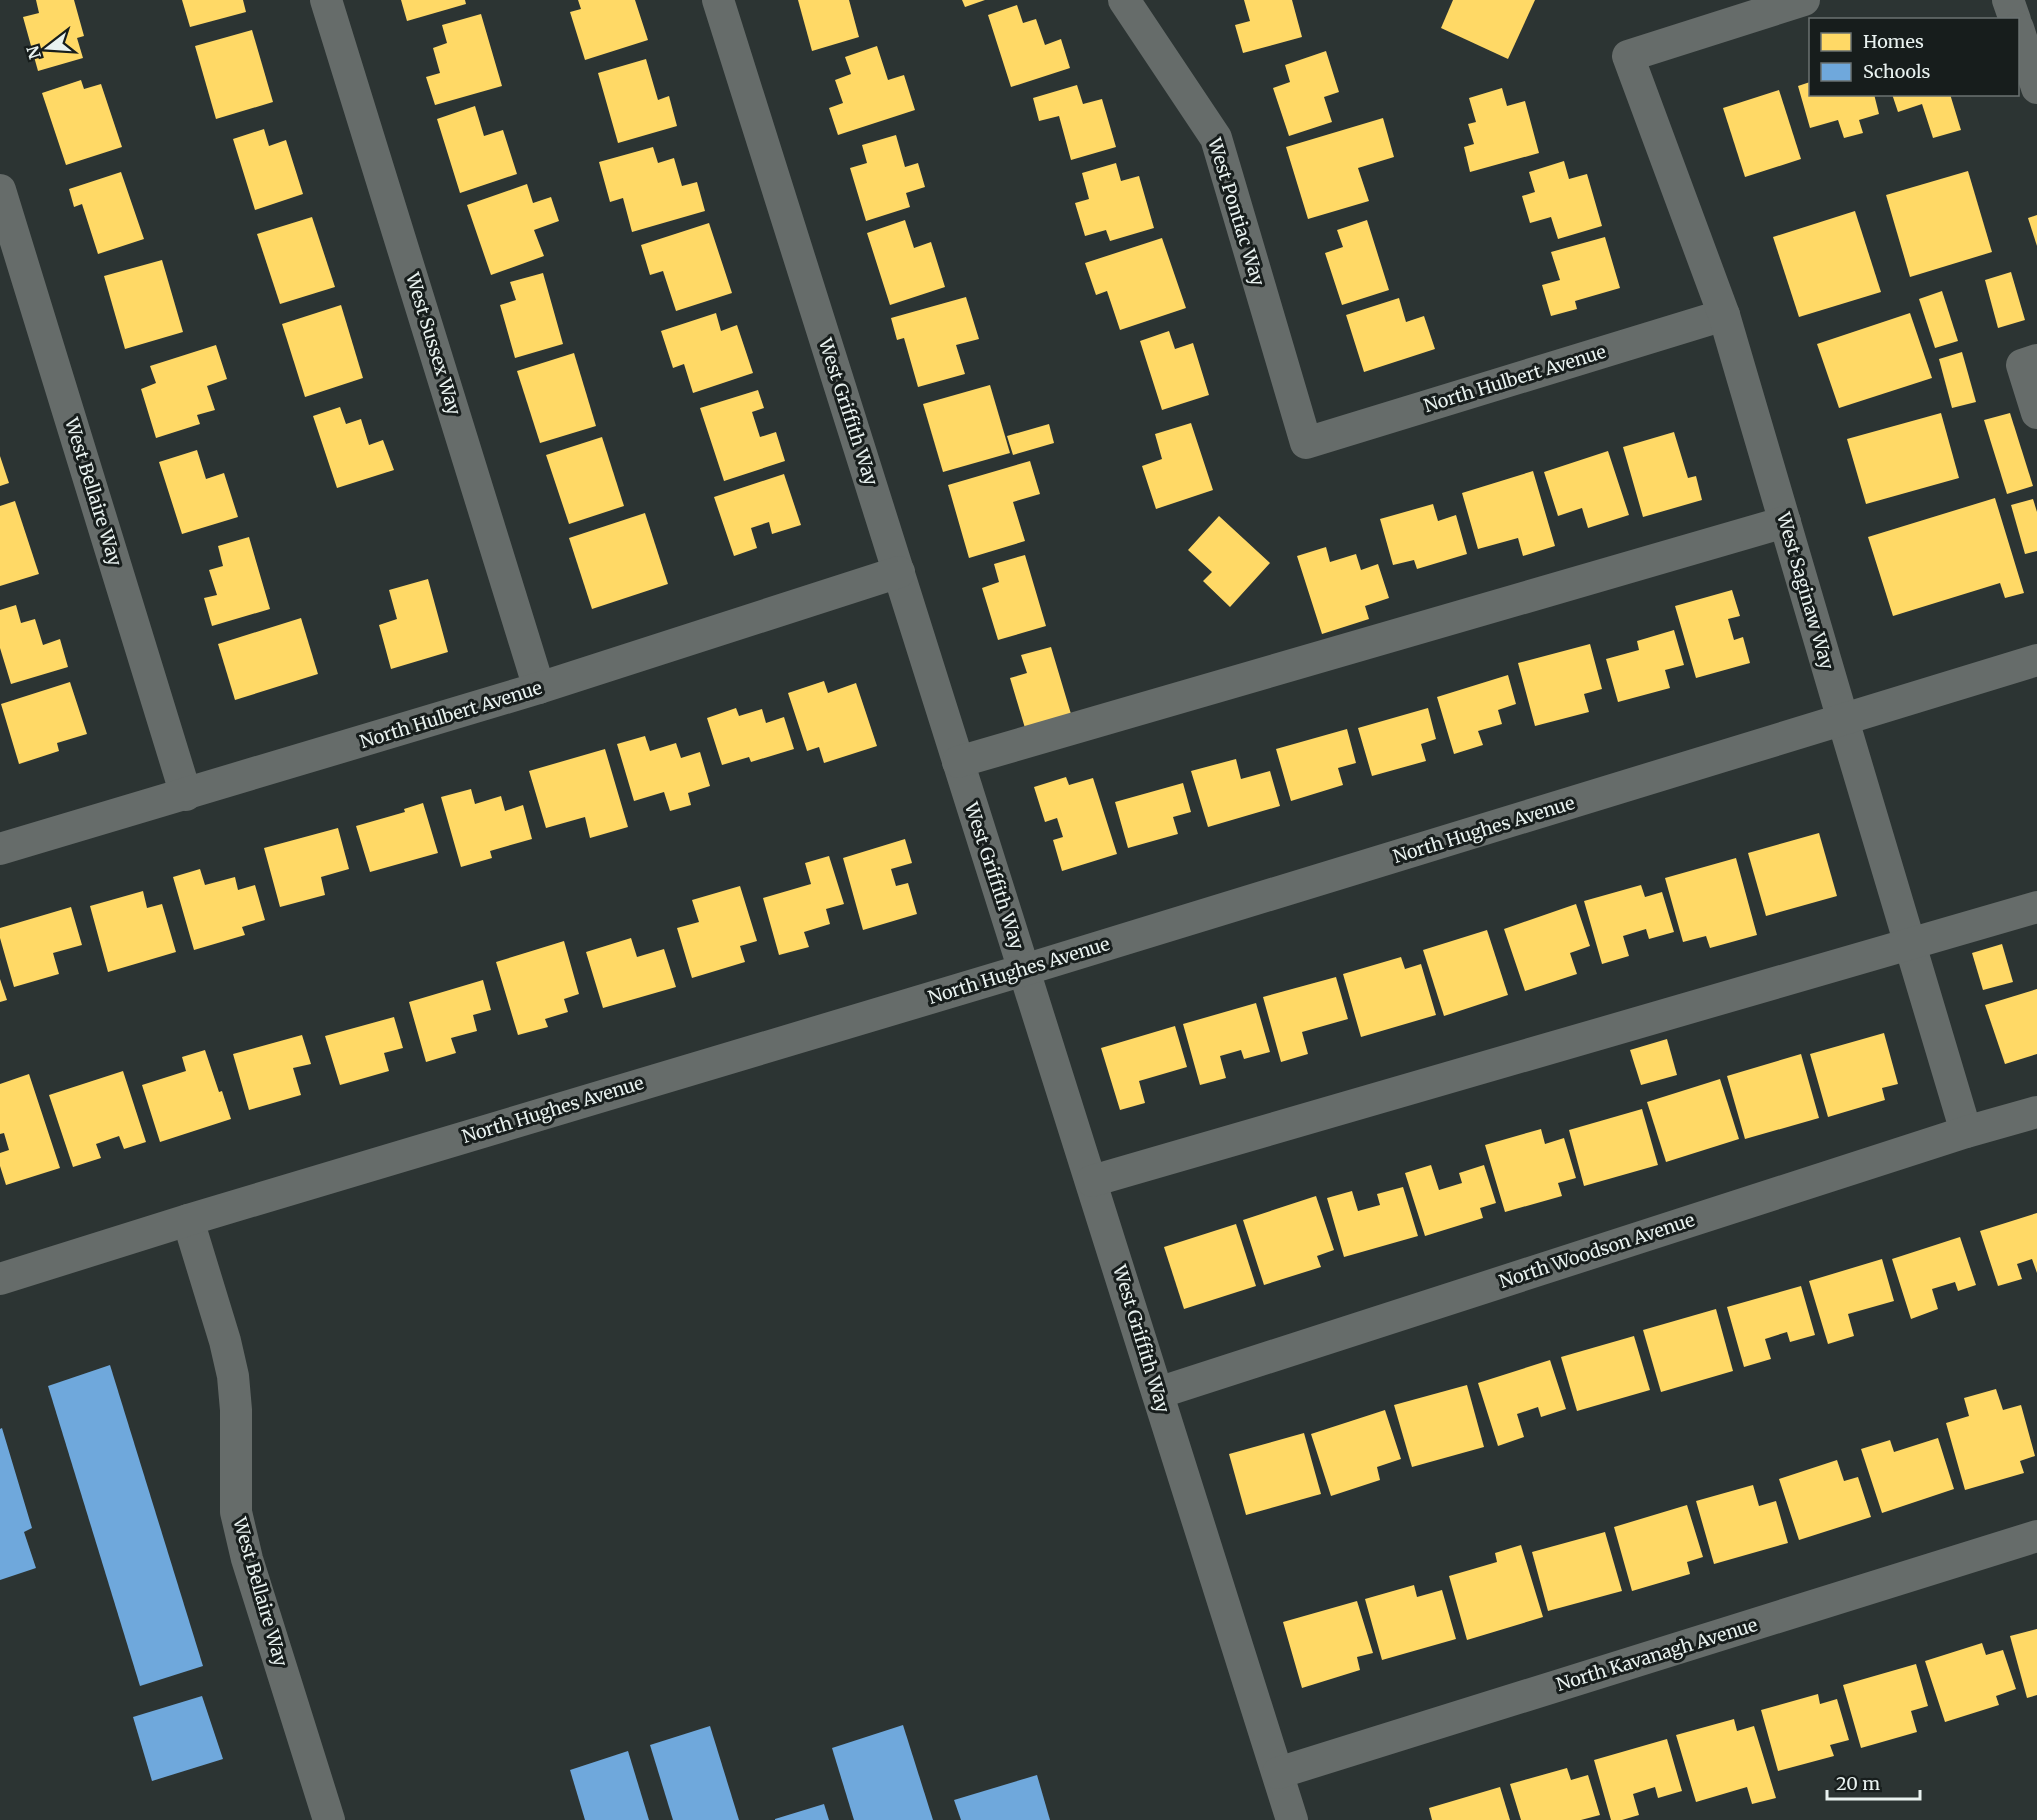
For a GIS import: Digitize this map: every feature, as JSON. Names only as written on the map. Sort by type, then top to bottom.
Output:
[{"type":"street","name":"West Sussex Way","points":[[326,0],[539,688]]},
{"type":"street","name":"West Griffith Way","points":[[718,0],[1292,1820]]},
{"type":"street","name":"West Pontiac Way","points":[[1124,0],[1216,138],[1306,443]]},
{"type":"street","name":"West Saginaw Way","points":[[1804,0],[1628,56],[1724,315],[1966,1132]]},
{"type":"street","points":[[2008,0],[2013,18]]},
{"type":"street","points":[[2019,31],[2037,88]]},
{"type":"street","name":"West Bellaire Way","points":[[0,190],[186,795]]},
{"type":"street","name":"North Hulbert Avenue","points":[[1306,443],[1724,315]]},
{"type":"street","points":[[2037,360],[2022,365],[2037,414]]},
{"type":"street","points":[[958,762],[1785,522]]},
{"type":"street","name":"North Hulbert Avenue","points":[[0,849],[539,688],[899,573]]},
{"type":"street","name":"North Hughes Avenue","points":[[0,1279],[188,1220],[1024,970],[2037,660]]},
{"type":"street","points":[[1092,1181],[2037,907]]},
{"type":"street","name":"North Woodson Avenue","points":[[1158,1393],[1966,1132],[2037,1112]]},
{"type":"street","name":"West Bellaire Way","points":[[188,1220],[225,1341],[233,1376],[236,1410],[238,1524],[250,1570],[329,1820]]},
{"type":"street","name":"North Kavanagh Avenue","points":[[1278,1773],[2037,1536]]},
{"type":"building: Homes","points":[[36,0],[74,0],[84,36],[77,38],[83,58],[38,71],[23,17],[39,13]]},
{"type":"building: Homes","points":[[182,0],[243,0],[246,12],[190,27]]},
{"type":"building: Homes","points":[[401,0],[465,0],[466,4],[407,21]]},
{"type":"building: Homes","points":[[578,0],[635,0],[648,40],[585,60],[570,12],[581,9]]},
{"type":"building: Homes","points":[[798,0],[849,0],[859,37],[812,51]]},
{"type":"building: Homes","points":[[962,0],[985,0],[965,7]]},
{"type":"building: Homes","points":[[1244,0],[1292,0],[1302,37],[1243,53],[1235,25],[1250,21]]},
{"type":"building: Homes","points":[[1453,0],[1535,0],[1508,59],[1441,28]]},
{"type":"building: Homes","points":[[1017,5],[1023,23],[1036,19],[1045,45],[1061,39],[1070,68],[1011,87],[988,15]]},
{"type":"building: Homes","points":[[481,14],[502,86],[435,105],[426,77],[440,73],[433,48],[447,43],[442,25]]},
{"type":"building: Homes","points":[[252,30],[273,102],[216,119],[195,46]]},
{"type":"building: Homes","points":[[877,46],[888,80],[904,75],[915,110],[838,135],[829,108],[843,103],[835,80],[851,74],[845,57]]},
{"type":"building: Homes","points":[[1326,51],[1339,92],[1324,97],[1332,122],[1289,136],[1273,88],[1290,82],[1285,65]]},
{"type":"building: Homes","points":[[646,59],[658,100],[669,96],[677,126],[618,143],[598,73]]},
{"type":"building: Homes","points":[[81,80],[84,89],[101,84],[122,147],[66,165],[42,93]]},
{"type":"building: Homes","points":[[1809,82],[1809,96],[1874,96],[1879,114],[1859,120],[1863,133],[1844,138],[1838,120],[1810,128],[1798,86]]},
{"type":"building: Homes","points":[[1077,85],[1083,104],[1102,99],[1116,147],[1071,160],[1059,116],[1039,121],[1033,98]]},
{"type":"building: Homes","points":[[1502,88],[1507,106],[1525,101],[1539,153],[1470,172],[1464,147],[1474,144],[1468,124],[1476,122],[1469,98]]},
{"type":"building: Homes","points":[[1779,90],[1801,159],[1745,177],[1723,108]]},
{"type":"building: Homes","points":[[1893,96],[1951,96],[1961,130],[1933,138],[1922,104],[1898,112]]},
{"type":"building: Homes","points":[[475,106],[484,136],[503,130],[517,174],[460,193],[437,119]]},
{"type":"building: Homes","points":[[1383,118],[1394,157],[1358,168],[1369,201],[1308,219],[1286,147]]},
{"type":"building: Homes","points":[[264,129],[269,146],[286,140],[303,194],[255,210],[233,139]]},
{"type":"building: Homes","points":[[896,135],[905,167],[918,163],[925,187],[906,193],[910,207],[866,221],[850,168],[867,163],[862,145]]},
{"type":"building: Homes","points":[[653,147],[658,163],[674,158],[682,186],[697,182],[705,211],[632,232],[623,198],[610,202],[599,162]]},
{"type":"building: Homes","points":[[1564,161],[1569,179],[1587,174],[1602,226],[1558,239],[1551,217],[1530,223],[1522,196],[1535,192],[1529,172]]},
{"type":"building: Homes","points":[[1116,163],[1121,181],[1139,176],[1154,228],[1110,241],[1106,230],[1085,236],[1075,203],[1089,199],[1082,173]]},
{"type":"building: Homes","points":[[1968,171],[1992,252],[1910,277],[1886,195]]},
{"type":"building: Homes","points":[[121,172],[144,239],[98,254],[82,204],[74,207],[69,189]]},
{"type":"building: Homes","points":[[527,184],[533,203],[551,197],[559,221],[534,230],[544,256],[491,275],[467,205]]},
{"type":"building: Homes","points":[[1855,211],[1881,292],[1799,317],[1773,237]]},
{"type":"building: Homes","points":[[2037,215],[2037,246],[2028,218]]},
{"type":"building: Homes","points":[[312,217],[335,287],[280,304],[257,234]]},
{"type":"building: Homes","points":[[905,220],[914,248],[931,242],[945,287],[890,305],[867,233]]},
{"type":"building: Homes","points":[[1367,220],[1389,290],[1342,305],[1325,253],[1343,247],[1337,230]]},
{"type":"building: Homes","points":[[709,223],[732,293],[676,311],[663,271],[650,275],[641,245]]},
{"type":"building: Homes","points":[[1605,237],[1620,288],[1575,301],[1577,309],[1551,316],[1542,285],[1560,280],[1551,252]]},
{"type":"building: Homes","points":[[1162,238],[1186,308],[1120,330],[1107,291],[1096,295],[1085,263]]},
{"type":"building: Homes","points":[[162,260],[183,332],[125,349],[104,276]]},
{"type":"building: Homes","points":[[2011,272],[2025,320],[1998,328],[1985,280]]},
{"type":"building: Homes","points":[[543,273],[563,344],[515,358],[500,305],[516,300],[510,282]]},
{"type":"building: Homes","points":[[1942,291],[1958,341],[1935,348],[1919,299]]},
{"type":"building: Homes","points":[[966,297],[979,339],[956,345],[965,374],[918,387],[904,338],[897,340],[891,318]]},
{"type":"building: Homes","points":[[1399,298],[1406,322],[1424,316],[1435,349],[1364,372],[1346,315]]},
{"type":"building: Homes","points":[[341,305],[363,378],[305,397],[282,324]]},
{"type":"building: Homes","points":[[716,313],[721,331],[737,325],[753,373],[693,393],[684,364],[673,368],[661,331]]},
{"type":"building: Homes","points":[[1910,313],[1932,378],[1839,408],[1817,344]]},
{"type":"building: Homes","points":[[1169,331],[1175,349],[1193,343],[1209,395],[1162,410],[1140,341]]},
{"type":"building: Homes","points":[[216,345],[227,379],[207,386],[215,410],[197,415],[200,424],[156,438],[141,389],[156,383],[150,366]]},
{"type":"building: Homes","points":[[1962,352],[1976,402],[1952,408],[1939,359]]},
{"type":"building: Homes","points":[[574,353],[596,426],[540,443],[517,371]]},
{"type":"building: Homes","points":[[990,385],[1010,453],[943,472],[923,404]]},
{"type":"building: Homes","points":[[758,390],[764,408],[752,412],[760,437],[776,432],[785,461],[724,481],[700,408]]},
{"type":"building: Homes","points":[[340,407],[346,424],[361,419],[369,445],[383,440],[394,470],[337,488],[313,416]]},
{"type":"building: Homes","points":[[1941,413],[1959,478],[1866,504],[1847,439]]},
{"type":"building: Homes","points":[[2010,413],[2033,486],[2007,494],[1984,420]]},
{"type":"building: Homes","points":[[1191,423],[1213,490],[1156,509],[1142,466],[1162,459],[1155,434]]},
{"type":"building: Homes","points":[[1049,424],[1054,443],[1013,455],[1007,436]]},
{"type":"building: Homes","points":[[1674,432],[1688,478],[1696,476],[1702,500],[1643,517],[1623,447]]},
{"type":"building: Homes","points":[[602,437],[624,506],[569,524],[546,455]]},
{"type":"building: Homes","points":[[197,450],[206,479],[224,473],[238,517],[182,534],[159,462]]},
{"type":"building: Homes","points":[[1608,451],[1629,515],[1588,528],[1582,508],[1558,516],[1544,472]]},
{"type":"building: Homes","points":[[0,456],[9,483],[0,486]]},
{"type":"building: Homes","points":[[1030,461],[1040,494],[1013,502],[1025,541],[969,558],[948,485]]},
{"type":"building: Homes","points":[[1533,471],[1555,546],[1523,556],[1518,538],[1478,549],[1462,493]]},
{"type":"building: Homes","points":[[784,474],[801,525],[772,534],[769,522],[751,528],[757,548],[734,556],[714,497]]},
{"type":"building: Homes","points":[[1995,498],[2024,593],[2005,598],[2000,583],[1893,616],[1868,537]]},
{"type":"building: Homes","points":[[2033,499],[2037,512],[2037,551],[2025,554],[2011,505]]},
{"type":"building: Homes","points":[[15,501],[39,574],[0,586],[0,506]]},
{"type":"building: Homes","points":[[1433,504],[1438,521],[1456,515],[1467,554],[1417,569],[1414,560],[1393,565],[1380,519]]},
{"type":"building: Homes","points":[[645,513],[668,584],[592,609],[569,538]]},
{"type":"building: Homes","points":[[1219,516],[1270,563],[1230,607],[1203,581],[1212,572],[1188,550]]},
{"type":"building: Homes","points":[[249,537],[270,609],[212,626],[204,598],[217,595],[209,570],[223,566],[218,546]]},
{"type":"building: Homes","points":[[1326,547],[1330,562],[1356,554],[1361,570],[1378,564],[1389,598],[1365,606],[1369,619],[1322,634],[1297,556]]},
{"type":"building: Homes","points":[[1025,555],[1046,626],[998,640],[982,588],[999,582],[994,564]]},
{"type":"building: Homes","points":[[428,579],[448,652],[391,669],[379,625],[397,619],[389,590]]},
{"type":"building: Homes","points":[[1732,590],[1740,616],[1728,619],[1734,640],[1743,637],[1750,663],[1696,678],[1675,606]]},
{"type":"building: Homes","points":[[16,605],[21,623],[35,619],[43,645],[60,639],[68,667],[11,684],[0,648],[0,610]]},
{"type":"building: Homes","points":[[301,618],[318,674],[235,700],[218,644]]},
{"type":"building: Homes","points":[[1674,630],[1684,665],[1665,670],[1670,688],[1618,702],[1606,659],[1639,650],[1637,641]]},
{"type":"building: Homes","points":[[1590,644],[1602,689],[1584,694],[1589,712],[1535,726],[1518,663]]},
{"type":"building: Homes","points":[[1051,647],[1071,714],[1025,728],[1010,678],[1027,673],[1021,655]]},
{"type":"building: Homes","points":[[1508,675],[1516,704],[1498,710],[1502,724],[1478,731],[1483,745],[1454,754],[1437,697]]},
{"type":"building: Homes","points":[[824,681],[828,693],[856,683],[877,746],[824,763],[819,747],[807,751],[788,693]]},
{"type":"building: Homes","points":[[70,682],[87,734],[57,743],[59,751],[19,764],[1,704]]},
{"type":"building: Homes","points":[[736,708],[739,716],[762,709],[766,723],[784,717],[794,749],[751,762],[749,757],[722,765],[707,718]]},
{"type":"building: Homes","points":[[1428,708],[1436,739],[1421,744],[1426,761],[1372,776],[1358,728]]},
{"type":"building: Homes","points":[[1347,729],[1356,763],[1338,768],[1343,785],[1291,801],[1276,749]]},
{"type":"building: Homes","points":[[645,736],[650,751],[676,743],[681,758],[700,752],[710,786],[688,793],[691,805],[670,811],[664,792],[634,801],[617,744]]},
{"type":"building: Homes","points":[[605,749],[628,827],[590,838],[585,817],[546,828],[529,771]]},
{"type":"building: Homes","points":[[1236,759],[1241,779],[1270,771],[1280,806],[1208,827],[1191,771]]},
{"type":"building: Homes","points":[[1066,777],[1069,785],[1093,778],[1117,854],[1062,871],[1053,840],[1063,837],[1057,818],[1045,822],[1034,787]]},
{"type":"building: Homes","points":[[1183,783],[1191,812],[1173,817],[1178,834],[1128,848],[1115,802]]},
{"type":"building: Homes","points":[[471,789],[475,804],[501,796],[505,811],[523,805],[532,839],[490,851],[492,858],[461,867],[441,797]]},
{"type":"building: Homes","points":[[423,803],[438,853],[370,872],[356,826],[405,812],[404,809]]},
{"type":"building: Homes","points":[[338,828],[349,869],[321,877],[325,895],[280,907],[264,848]]},
{"type":"building: Homes","points":[[1819,833],[1837,896],[1766,916],[1748,853]]},
{"type":"building: Homes","points":[[905,839],[912,863],[891,869],[896,886],[908,883],[917,914],[863,930],[843,858]]},
{"type":"building: Homes","points":[[829,856],[844,904],[826,909],[830,924],[804,932],[809,947],[779,955],[763,898],[811,884],[805,863]]},
{"type":"building: Homes","points":[[1736,858],[1757,935],[1710,948],[1706,936],[1683,942],[1665,878]]},
{"type":"building: Homes","points":[[200,869],[205,885],[235,877],[238,890],[255,885],[265,920],[242,927],[245,935],[194,950],[173,877]]},
{"type":"building: Homes","points":[[1641,885],[1645,897],[1662,892],[1674,932],[1649,939],[1646,929],[1623,936],[1629,956],[1602,964],[1584,901]]},
{"type":"building: Homes","points":[[740,886],[757,941],[740,946],[745,962],[692,978],[677,928],[699,922],[692,900]]},
{"type":"building: Homes","points":[[143,891],[147,908],[162,904],[176,952],[108,972],[90,906]]},
{"type":"building: Homes","points":[[1576,904],[1590,946],[1570,953],[1577,974],[1525,991],[1504,929]]},
{"type":"building: Homes","points":[[71,907],[82,945],[53,953],[59,974],[14,987],[0,938],[0,928]]},
{"type":"building: Homes","points":[[1487,930],[1508,995],[1444,1016],[1423,950]]},
{"type":"building: Homes","points":[[631,938],[637,957],[664,949],[676,987],[603,1008],[586,952]]},
{"type":"building: Homes","points":[[564,941],[579,994],[564,999],[568,1012],[545,1019],[548,1027],[518,1035],[496,962]]},
{"type":"building: Homes","points":[[2002,944],[2013,982],[1983,990],[1972,953]]},
{"type":"building: Homes","points":[[1401,957],[1405,969],[1421,964],[1436,1015],[1361,1037],[1343,974]]},
{"type":"building: Homes","points":[[1336,977],[1348,1019],[1302,1032],[1308,1054],[1281,1062],[1263,997]]},
{"type":"building: Homes","points":[[0,979],[7,1000],[0,1002]]},
{"type":"building: Homes","points":[[483,980],[491,1010],[473,1015],[477,1031],[451,1038],[456,1053],[426,1062],[409,1002]]},
{"type":"building: Homes","points":[[2037,989],[2037,1054],[2005,1064],[1985,1005]]},
{"type":"building: Homes","points":[[1256,1003],[1270,1052],[1244,1059],[1241,1050],[1220,1056],[1226,1078],[1200,1085],[1183,1024]]},
{"type":"building: Homes","points":[[394,1017],[403,1048],[384,1053],[389,1071],[340,1085],[325,1036]]},
{"type":"building: Homes","points":[[1175,1026],[1187,1067],[1139,1081],[1145,1103],[1120,1110],[1101,1048]]},
{"type":"building: Homes","points":[[1884,1033],[1898,1084],[1882,1088],[1885,1100],[1828,1117],[1810,1054]]},
{"type":"building: Homes","points":[[302,1035],[311,1064],[293,1068],[301,1095],[249,1110],[233,1054]]},
{"type":"building: Homes","points":[[1667,1039],[1677,1075],[1641,1085],[1630,1050]]},
{"type":"building: Homes","points":[[205,1050],[231,1119],[160,1142],[142,1085],[186,1071],[182,1057]]},
{"type":"building: Homes","points":[[1801,1054],[1819,1118],[1745,1139],[1727,1076]]},
{"type":"building: Homes","points":[[123,1071],[146,1142],[124,1149],[119,1136],[96,1144],[101,1158],[73,1167],[49,1095]]},
{"type":"building: Homes","points":[[29,1074],[60,1168],[6,1185],[0,1166],[0,1153],[9,1150],[4,1133],[0,1134],[0,1084]]},
{"type":"building: Homes","points":[[1720,1079],[1739,1139],[1666,1162],[1647,1102]]},
{"type":"building: Homes","points":[[1642,1109],[1658,1165],[1584,1186],[1569,1130]]},
{"type":"building: Homes","points":[[1541,1129],[1545,1144],[1564,1138],[1576,1178],[1558,1183],[1562,1196],[1505,1212],[1485,1145]]},
{"type":"building: Homes","points":[[1431,1165],[1439,1190],[1462,1183],[1459,1173],[1484,1165],[1496,1203],[1480,1208],[1483,1218],[1425,1236],[1405,1173]]},
{"type":"building: Homes","points":[[1403,1187],[1418,1236],[1344,1257],[1327,1198],[1352,1191],[1358,1211],[1380,1205],[1377,1194]]},
{"type":"building: Homes","points":[[1316,1196],[1334,1250],[1317,1256],[1321,1267],[1264,1285],[1243,1220]]},
{"type":"building: Homes","points":[[2037,1213],[2037,1273],[2032,1259],[2017,1264],[2022,1279],[1998,1286],[1980,1231]]},
{"type":"building: Homes","points":[[1236,1224],[1256,1286],[1184,1309],[1164,1247]]},
{"type":"building: Homes","points":[[1960,1237],[1976,1285],[1958,1291],[1955,1282],[1932,1289],[1938,1309],[1911,1319],[1892,1259]]},
{"type":"building: Homes","points":[[1882,1259],[1894,1301],[1848,1314],[1854,1336],[1828,1344],[1809,1281]]},
{"type":"building: Homes","points":[[1801,1286],[1815,1335],[1790,1342],[1787,1332],[1765,1339],[1771,1359],[1744,1367],[1727,1307]]},
{"type":"building: Homes","points":[[1716,1309],[1733,1371],[1661,1392],[1643,1330]]},
{"type":"building: Homes","points":[[1634,1336],[1650,1390],[1577,1411],[1561,1357]]},
{"type":"building: Homes","points":[[1550,1360],[1566,1409],[1541,1417],[1538,1407],[1517,1414],[1524,1437],[1498,1446],[1478,1383]]},
{"type":"building: Homes","points":[[1467,1385],[1484,1447],[1412,1467],[1394,1405]]},
{"type":"building: Homes","points":[[1996,1389],[2003,1410],[2021,1405],[2035,1456],[2020,1461],[2024,1473],[1965,1490],[1946,1423],[1969,1416],[1964,1398]]},
{"type":"building: Homes","points":[[1385,1410],[1401,1459],[1377,1467],[1380,1480],[1331,1496],[1311,1434]]},
{"type":"building: Homes","points":[[1304,1433],[1321,1494],[1246,1515],[1229,1454]]},
{"type":"building: Homes","points":[[1938,1438],[1954,1489],[1882,1513],[1861,1449],[1890,1440],[1894,1452]]},
{"type":"building: Homes","points":[[1837,1460],[1844,1481],[1858,1477],[1871,1517],[1799,1540],[1779,1479]]},
{"type":"building: Homes","points":[[1753,1485],[1759,1506],[1776,1501],[1788,1543],[1714,1564],[1696,1501]]},
{"type":"building: Homes","points":[[1687,1505],[1703,1557],[1687,1562],[1690,1574],[1632,1591],[1614,1527]]},
{"type":"building: Homes","points":[[1605,1532],[1622,1591],[1548,1611],[1532,1552]]},
{"type":"building: Homes","points":[[1521,1545],[1543,1617],[1467,1640],[1449,1576],[1497,1562],[1495,1553]]},
{"type":"building: Homes","points":[[1414,1585],[1417,1597],[1442,1590],[1456,1639],[1382,1660],[1365,1599]]},
{"type":"building: Homes","points":[[1357,1601],[1373,1653],[1357,1657],[1360,1670],[1302,1688],[1283,1622]]},
{"type":"building: Homes","points":[[2037,1629],[2037,1695],[2027,1698],[2010,1636]]},
{"type":"building: Homes","points":[[1982,1643],[1986,1655],[2003,1650],[2016,1689],[1996,1696],[1999,1705],[1945,1722],[1925,1661]]},
{"type":"building: Homes","points":[[1916,1664],[1928,1706],[1911,1711],[1917,1732],[1861,1748],[1843,1685]]},
{"type":"building: Homes","points":[[1818,1694],[1820,1704],[1837,1699],[1849,1740],[1830,1745],[1834,1756],[1778,1771],[1761,1710]]},
{"type":"building: Homes","points":[[1734,1719],[1737,1731],[1754,1726],[1776,1798],[1752,1804],[1747,1787],[1696,1802],[1676,1735]]},
{"type":"building: Homes","points":[[1667,1739],[1682,1791],[1658,1798],[1655,1787],[1633,1794],[1639,1815],[1622,1820],[1611,1820],[1594,1760]]},
{"type":"building: Homes","points":[[1567,1768],[1571,1780],[1588,1775],[1600,1815],[1581,1820],[1521,1820],[1510,1784]]},
{"type":"building: Homes","points":[[1500,1787],[1510,1820],[1432,1820],[1429,1808]]},
{"type":"building: Schools","points":[[110,1365],[203,1666],[140,1686],[48,1386]]},
{"type":"building: Schools","points":[[2,1428],[32,1528],[24,1532],[36,1568],[0,1580],[0,1429]]},
{"type":"building: Schools","points":[[202,1696],[223,1759],[152,1781],[133,1717]]},
{"type":"building: Schools","points":[[903,1725],[933,1820],[854,1820],[832,1748]]},
{"type":"building: Schools","points":[[710,1726],[739,1820],[673,1820],[650,1745]]},
{"type":"building: Schools","points":[[628,1751],[649,1820],[585,1820],[570,1770]]},
{"type":"building: Schools","points":[[1037,1775],[1050,1820],[961,1820],[954,1800]]},
{"type":"building: Schools","points":[[824,1804],[829,1820],[775,1820],[775,1819]]}]
